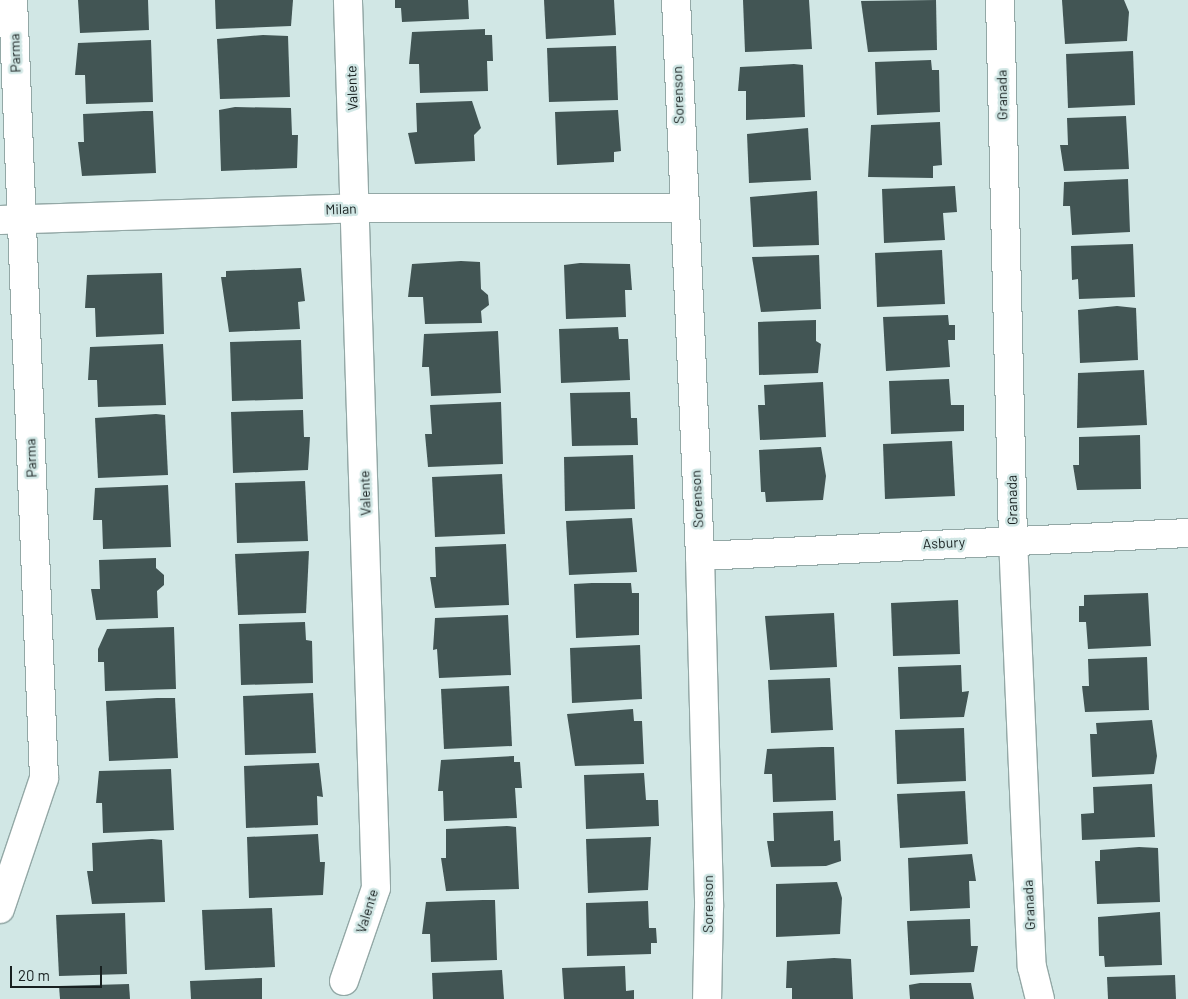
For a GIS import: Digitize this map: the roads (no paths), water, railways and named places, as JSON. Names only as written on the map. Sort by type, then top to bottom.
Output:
[{"type":"street","name":"Parma","points":[[0,909],[44,778],[10,220],[13,0]]},
{"type":"street","name":"Valente","points":[[344,981],[376,888],[357,208],[348,0]]},
{"type":"street","name":"Sorenson","points":[[676,0],[682,208],[700,556],[709,907],[707,999]]},
{"type":"street","name":"Granada","points":[[1000,0],[1012,539],[1032,967],[1040,999]]},
{"type":"street","name":"Milan","points":[[10,220],[357,208],[682,208]]},
{"type":"street","name":"Asbury","points":[[700,556],[1012,539],[1188,533]]}]
